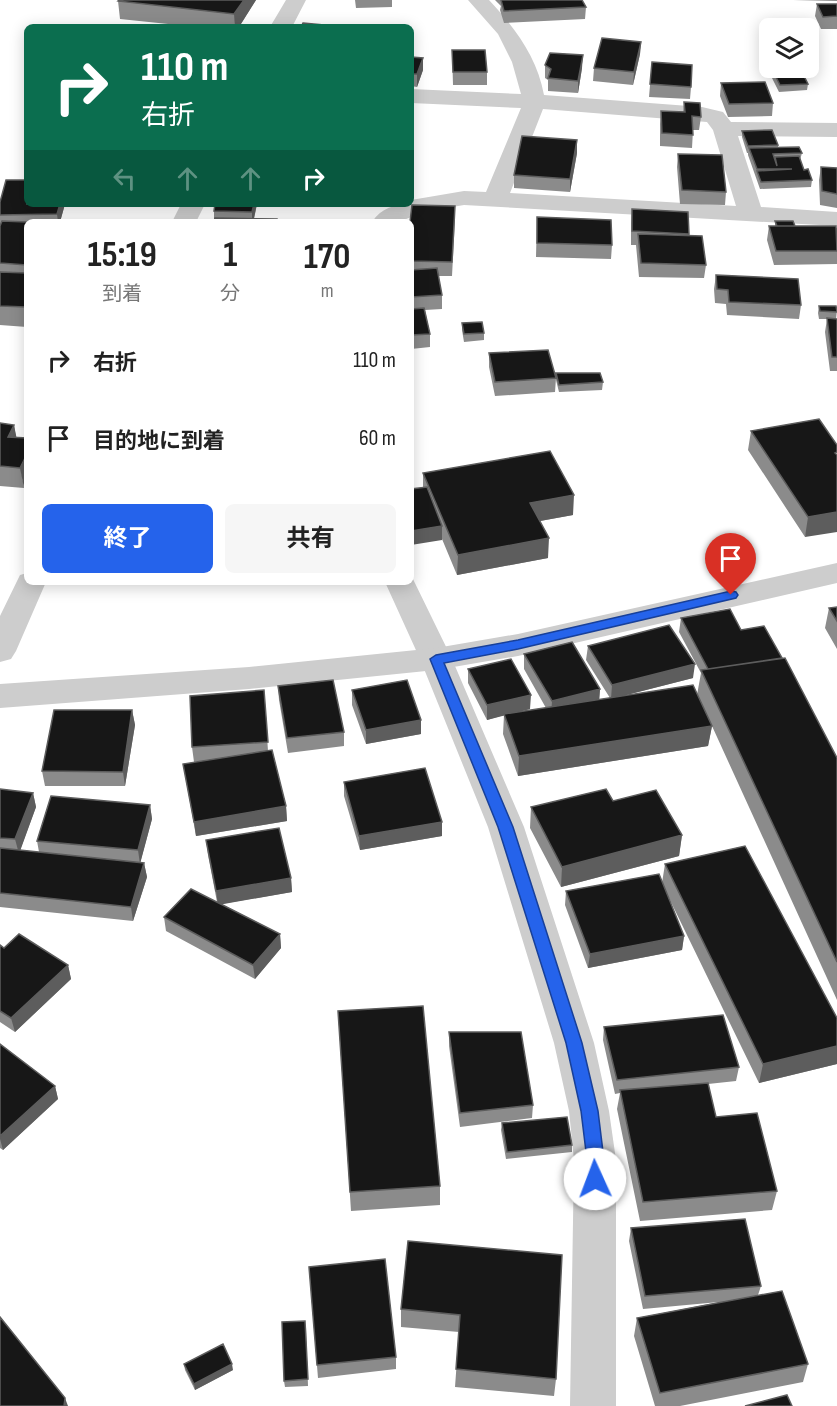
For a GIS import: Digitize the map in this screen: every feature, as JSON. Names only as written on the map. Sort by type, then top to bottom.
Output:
[{"type":"street","points":[[283,24],[296,0]]},
{"type":"street","points":[[478,0],[507,32],[529,78],[534,103],[495,200]]},
{"type":"street","points":[[414,96],[534,103],[587,103],[715,117],[724,129],[751,214]]},
{"type":"street","points":[[724,129],[837,130]]},
{"type":"street","points":[[386,219],[388,216],[431,203],[464,198],[837,219]]},
{"type":"street","points":[[0,696],[249,678],[436,659],[518,645],[837,573]]},
{"type":"street","points":[[0,651],[30,585]]},
{"type":"street","points":[[401,585],[436,659],[506,827],[574,1043],[589,1111],[595,1160],[592,1406]]},
{"type":"building","points":[[119,0],[244,0],[234,14]]},
{"type":"building","points":[[501,0],[582,0],[586,7],[504,11]]},
{"type":"building","points":[[817,4],[837,4],[837,16],[823,17]]},
{"type":"building","points":[[602,38],[641,42],[634,72],[594,68]]},
{"type":"building","points":[[452,50],[485,50],[487,72],[453,72]]},
{"type":"building","points":[[550,53],[583,55],[578,81],[548,78],[551,69],[545,65]]},
{"type":"building","points":[[414,57],[423,58],[417,74],[414,74]]},
{"type":"building","points":[[652,62],[692,65],[691,87],[650,84]]},
{"type":"building","points":[[776,78],[805,78],[808,84],[780,85]]},
{"type":"building","points":[[765,82],[773,103],[729,104],[721,83]]},
{"type":"building","points":[[684,102],[700,103],[701,117],[692,116],[693,135],[662,133],[661,111],[685,112]]},
{"type":"building","points":[[772,130],[778,145],[748,146],[742,131]]},
{"type":"building","points":[[522,136],[577,140],[570,179],[514,175]]},
{"type":"building","points":[[799,147],[802,153],[773,154],[777,166],[775,157],[799,156],[804,170],[808,169],[812,180],[761,182],[757,171],[792,169],[757,169],[749,148]]},
{"type":"building","points":[[678,154],[722,155],[726,192],[682,190]]},
{"type":"building","points":[[821,167],[837,168],[837,194],[822,191]]},
{"type":"building","points":[[6,180],[24,180],[24,207],[59,207],[57,214],[0,215],[0,202]]},
{"type":"building","points":[[414,205],[455,206],[452,262],[414,261],[414,219],[410,219]]},
{"type":"building","points":[[215,207],[253,207],[252,212],[214,211]]},
{"type":"building","points":[[632,209],[688,212],[689,234],[632,231]]},
{"type":"building","points":[[537,217],[611,220],[612,245],[537,243]]},
{"type":"building","points":[[215,218],[277,219],[215,219]]},
{"type":"building","points":[[2,221],[24,222],[24,265],[0,263]]},
{"type":"building","points":[[775,221],[793,221],[795,226],[777,226]]},
{"type":"building","points":[[769,226],[836,226],[837,251],[776,251]]},
{"type":"building","points":[[638,234],[702,236],[706,265],[641,263]]},
{"type":"building","points":[[437,268],[442,295],[414,297],[414,270]]},
{"type":"building","points":[[0,272],[24,273],[24,307],[0,306]]},
{"type":"building","points":[[716,275],[798,279],[801,305],[729,302],[728,290],[717,289]]},
{"type":"building","points":[[819,306],[836,306],[837,312],[820,311]]},
{"type":"building","points":[[424,308],[430,334],[414,335],[414,309]]},
{"type":"building","points":[[827,318],[837,319],[837,357],[832,357]]},
{"type":"building","points":[[482,322],[484,333],[464,334],[462,323]]},
{"type":"building","points":[[548,350],[556,378],[495,382],[489,353]]},
{"type":"building","points":[[556,373],[600,373],[603,382],[559,385]]},
{"type":"building","points":[[819,419],[837,445],[835,453],[837,455],[837,512],[808,517],[751,431]]},
{"type":"building","points":[[0,423],[14,425],[8,437],[24,438],[24,460],[20,468],[0,466]]},
{"type":"building","points":[[550,451],[574,495],[530,503],[549,538],[458,555],[423,473]]},
{"type":"building","points":[[427,487],[442,526],[414,531],[414,489]]},
{"type":"building","points":[[837,607],[837,621],[829,608]]},
{"type":"building","points":[[730,609],[741,630],[764,626],[782,658],[708,669],[681,618]]},
{"type":"building","points":[[669,625],[695,664],[612,685],[588,646]]},
{"type":"building","points":[[572,642],[600,689],[552,701],[524,654]]},
{"type":"building","points":[[785,658],[837,758],[837,962],[701,670]]},
{"type":"building","points":[[511,659],[531,695],[487,705],[468,669]]},
{"type":"building","points":[[333,680],[344,732],[287,738],[278,686]]},
{"type":"building","points":[[407,680],[421,720],[366,730],[352,690]]},
{"type":"building","points":[[693,685],[712,726],[519,756],[504,714]]},
{"type":"building","points":[[264,690],[268,742],[192,747],[190,696]]},
{"type":"building","points":[[54,710],[132,710],[123,772],[42,771]]},
{"type":"building","points":[[272,750],[286,806],[194,822],[183,764]]},
{"type":"building","points":[[425,768],[442,822],[359,836],[344,782]]},
{"type":"building","points":[[0,789],[33,793],[15,839],[0,838]]},
{"type":"building","points":[[606,789],[613,801],[656,790],[682,835],[562,867],[531,807]]},
{"type":"building","points":[[51,796],[150,805],[138,850],[37,841]]},
{"type":"building","points":[[279,828],[291,878],[216,891],[206,840]]},
{"type":"building","points":[[745,846],[837,1018],[837,1046],[763,1064],[665,864]]},
{"type":"building","points":[[0,848],[144,863],[131,907],[0,893]]},
{"type":"building","points":[[659,874],[684,936],[590,954],[566,891]]},
{"type":"building","points":[[191,889],[280,934],[253,965],[164,917]]},
{"type":"building","points":[[19,934],[68,965],[11,1018],[0,1011],[0,945],[4,948]]},
{"type":"building","points":[[423,1006],[440,1186],[350,1192],[338,1011]]},
{"type":"building","points":[[723,1015],[739,1067],[617,1080],[604,1027]]},
{"type":"building","points":[[449,1032],[521,1032],[533,1105],[460,1113]]},
{"type":"building","points":[[0,1044],[55,1086],[0,1136]]},
{"type":"building","points":[[708,1083],[716,1117],[757,1113],[777,1191],[643,1202],[620,1090]]},
{"type":"building","points":[[567,1117],[572,1145],[507,1152],[502,1123]]},
{"type":"building","points":[[745,1219],[761,1286],[645,1296],[631,1228]]},
{"type":"building","points":[[408,1241],[562,1255],[556,1379],[456,1369],[460,1315],[401,1309]]},
{"type":"building","points":[[385,1259],[396,1357],[317,1365],[309,1267]]},
{"type":"building","points":[[782,1291],[808,1364],[660,1393],[637,1318]]},
{"type":"building","points":[[0,1317],[65,1398],[64,1406],[0,1406]]},
{"type":"building","points":[[305,1321],[308,1379],[284,1381],[282,1322]]},
{"type":"building","points":[[223,1344],[232,1364],[194,1384],[184,1364]]},
{"type":"building","points":[[787,1395],[792,1406],[745,1406]]},
{"type":"route","points":[[595,1179],[589,1111],[574,1043],[506,827],[436,659],[518,645],[731,595]]}]
